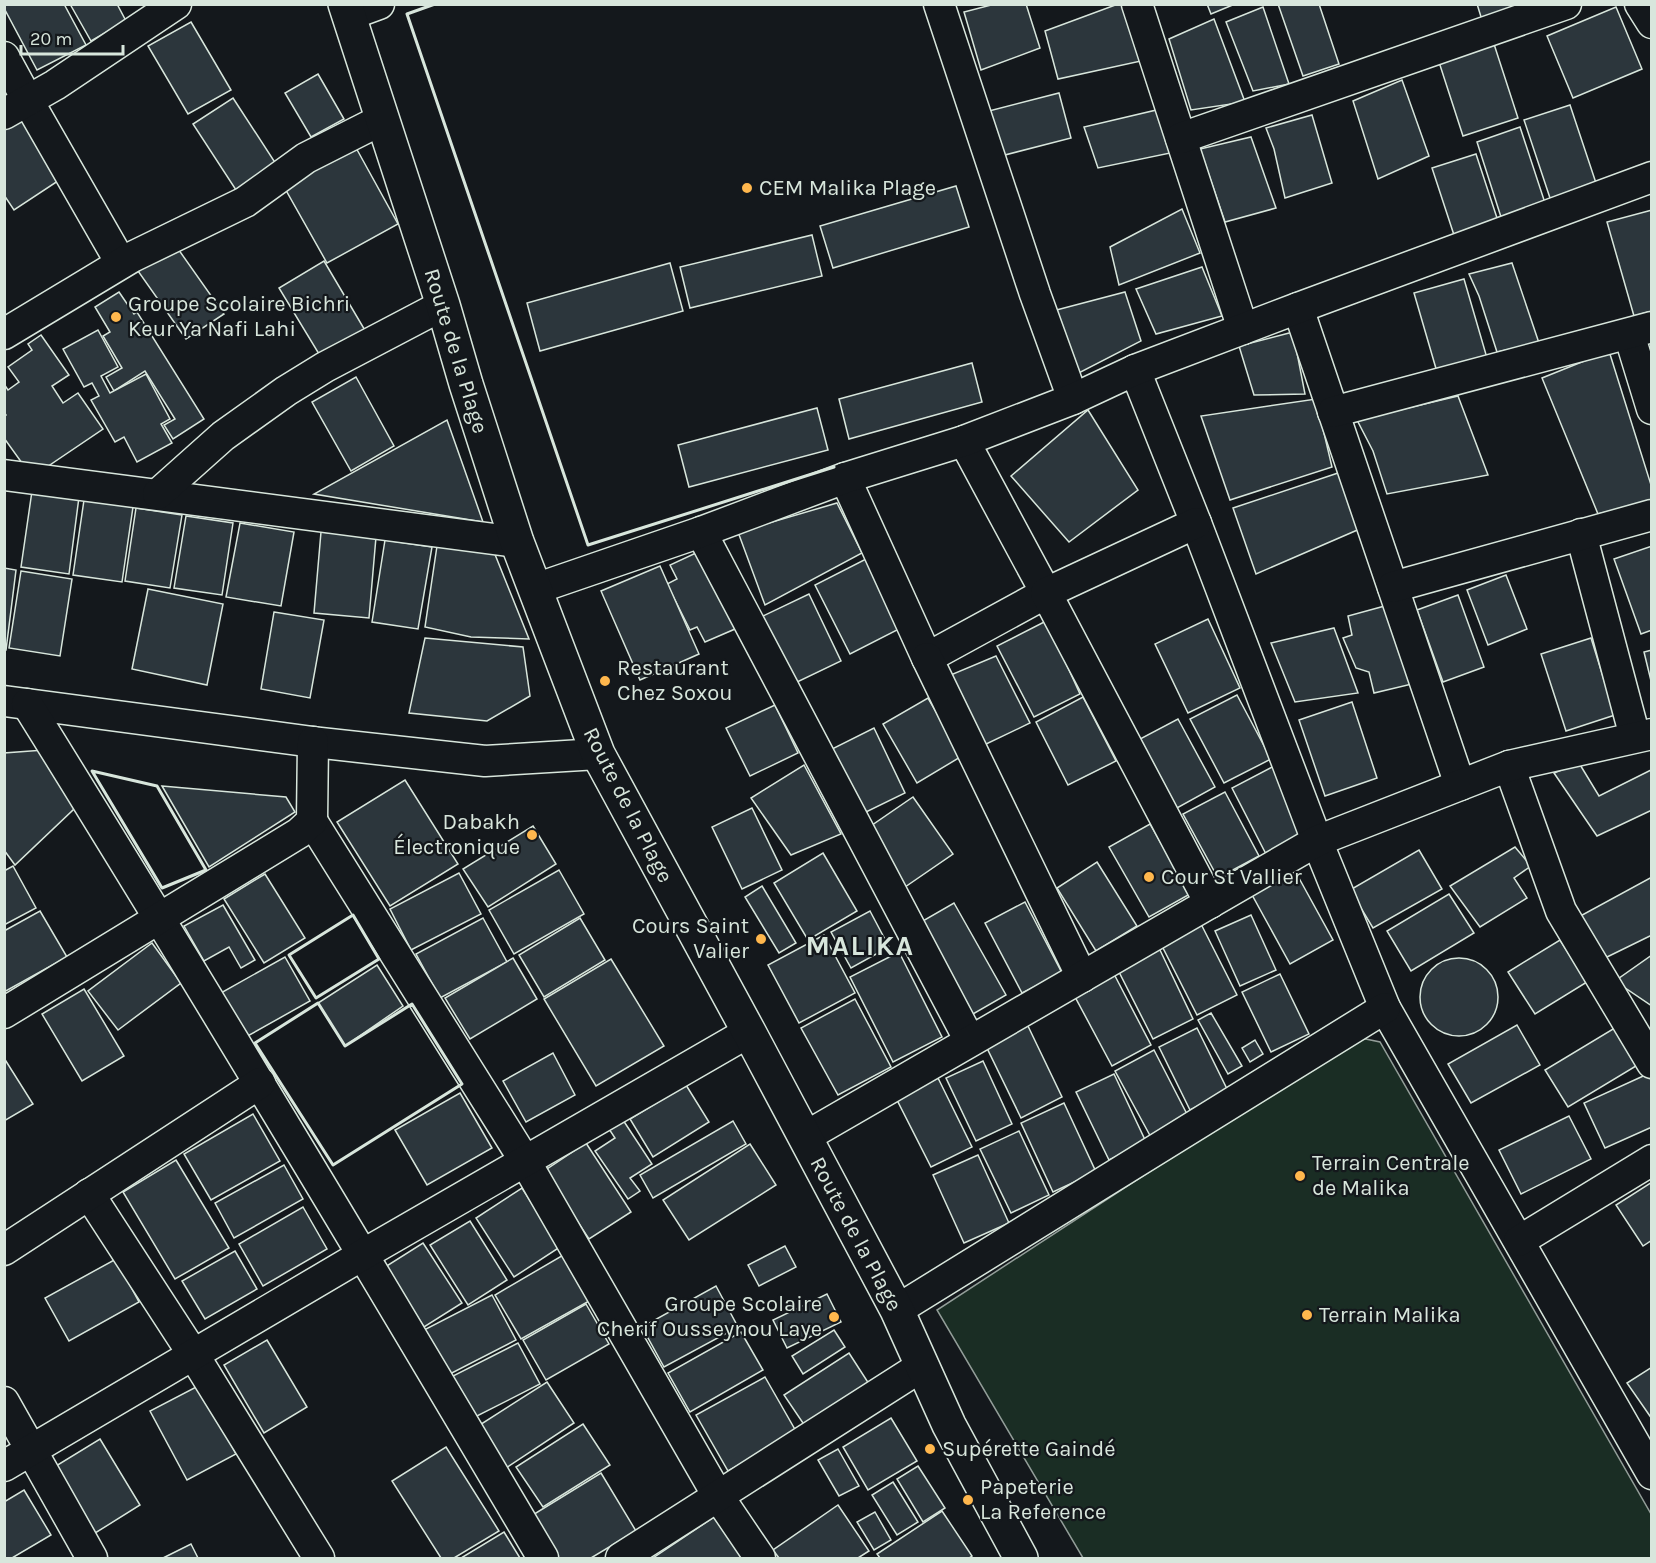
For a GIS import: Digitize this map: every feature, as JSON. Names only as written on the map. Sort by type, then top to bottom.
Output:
[{"type":"main road","name":"Route de la Plage","points":[[347,10],[517,542],[598,754],[897,1310],[949,1425],[1013,1556]]},
{"type":"street","points":[[16,107],[55,85],[176,4]]},
{"type":"street","points":[[347,10],[379,4]]},
{"type":"street","points":[[939,4],[1028,273],[1073,399]]},
{"type":"street","points":[[1137,4],[1243,329]]},
{"type":"street","points":[[1181,138],[1566,4]]},
{"type":"street","points":[[1640,4],[1652,23]]},
{"type":"street","points":[[4,57],[16,107],[121,263]]},
{"type":"street","points":[[4,334],[121,263],[245,202],[306,158],[383,119]]},
{"type":"street","points":[[535,589],[701,532],[845,478],[964,441],[1073,399],[1136,370],[1652,177]]},
{"type":"street","points":[[158,494],[223,436],[286,391],[325,367],[443,305]]},
{"type":"street","points":[[1298,308],[1460,785]]},
{"type":"street","points":[[1333,412],[1640,331],[1652,409]]},
{"type":"street","points":[[1136,370],[1317,841],[1385,1008],[1652,1474]]},
{"type":"street","points":[[964,441],[1210,903]]},
{"type":"street","points":[[4,475],[517,542]]},
{"type":"street","points":[[845,478],[927,658],[1082,977]]},
{"type":"street","points":[[1393,587],[1652,515]]},
{"type":"street","points":[[927,658],[1046,594],[1196,522]]},
{"type":"street","points":[[701,532],[970,1041]]},
{"type":"street","points":[[805,1137],[1317,841],[1509,766],[1643,736],[1581,534]]},
{"type":"street","points":[[16,703],[312,742],[485,761],[598,754]]},
{"type":"street","points":[[16,703],[160,917],[364,1254],[543,1558]]},
{"type":"street","points":[[312,742],[312,820],[525,1161],[718,1496],[760,1558]]},
{"type":"street","points":[[1509,766],[1561,911],[1652,1063]]},
{"type":"street","points":[[4,1013],[299,833],[312,820]]},
{"type":"street","points":[[897,1310],[1385,1008]]},
{"type":"street","points":[[4,1466],[364,1254],[749,1032]]},
{"type":"street","points":[[4,1250],[260,1083]]},
{"type":"street","points":[[1519,1241],[1652,1160]]},
{"type":"street","points":[[90,1194],[193,1354],[319,1558]]},
{"type":"street","points":[[621,1558],[922,1366]]},
{"type":"street","points":[[4,1402],[93,1558]]},
{"type":"green space","name":"Terrain Centrale de Malika","points":[[1356,1037],[1380,1042],[1651,1514],[1651,1558],[1083,1558],[937,1310]]},
{"type":"building","points":[[4,4],[64,4],[86,45],[37,70]]},
{"type":"building","points":[[70,4],[117,4],[126,21],[91,41]]},
{"type":"building","points":[[995,4],[1026,4],[1040,48],[981,70],[964,12]]},
{"type":"building","points":[[1123,4],[1141,61],[1058,79],[1045,31]]},
{"type":"building","points":[[1207,4],[1235,4],[1211,14]]},
{"type":"building","points":[[1278,4],[1319,4],[1339,64],[1303,76]]},
{"type":"building","points":[[1477,4],[1525,4],[1482,20]]},
{"type":"building","points":[[1263,7],[1289,84],[1253,91],[1226,22]]},
{"type":"building","points":[[1616,7],[1642,69],[1573,98],[1547,36]]},
{"type":"building","points":[[1214,19],[1245,102],[1191,110],[1169,39]]},
{"type":"building","points":[[191,22],[231,90],[188,114],[148,46]]},
{"type":"building","points":[[1493,41],[1518,118],[1463,136],[1438,59]]},
{"type":"building","points":[[318,74],[344,119],[311,137],[285,93]]},
{"type":"building","points":[[1402,80],[1429,156],[1378,179],[1353,101]]},
{"type":"building","points":[[1059,93],[1071,138],[997,157],[985,112]]},
{"type":"building","points":[[233,98],[276,164],[236,190],[193,124]]},
{"type":"building","points":[[1570,105],[1597,186],[1551,201],[1524,120]]},
{"type":"building","points":[[1165,108],[1180,151],[1098,168],[1084,127]]},
{"type":"building","points":[[21,114],[64,177],[14,210],[4,195],[4,125]]},
{"type":"building","points":[[1312,115],[1332,183],[1285,198],[1274,149],[1266,128]]},
{"type":"building","points":[[1520,127],[1545,203],[1501,217],[1477,142]]},
{"type":"building","points":[[1251,137],[1276,208],[1225,222],[1200,149]]},
{"type":"building","points":[[355,146],[398,224],[327,263],[283,185]]},
{"type":"building","points":[[1476,154],[1498,221],[1454,235],[1432,168]]},
{"type":"building","points":[[956,186],[969,227],[833,268],[820,226]]},
{"type":"building","points":[[1182,209],[1200,253],[1119,285],[1110,247]]},
{"type":"building","points":[[1652,210],[1652,311],[1634,316],[1607,222]]},
{"type":"building","points":[[812,235],[822,276],[690,308],[680,267]]},
{"type":"building","points":[[176,246],[224,314],[186,339],[138,271]]},
{"type":"building","points":[[324,261],[366,332],[322,359],[279,288]]},
{"type":"building","points":[[670,263],[683,311],[540,351],[527,303]]},
{"type":"building","points":[[1512,263],[1539,343],[1497,352],[1479,296],[1469,274]]},
{"type":"building","points":[[1202,267],[1222,316],[1156,334],[1136,289]]},
{"type":"building","points":[[1464,279],[1487,358],[1437,372],[1414,293]]},
{"type":"building","points":[[119,292],[134,314],[137,312],[204,419],[173,439],[164,425],[175,419],[145,371],[114,391],[106,377],[122,368],[103,336],[110,332],[95,307]]},
{"type":"building","points":[[1125,292],[1141,341],[1071,377],[1045,313]]},
{"type":"building","points":[[98,330],[118,367],[101,376],[110,393],[146,374],[170,419],[161,424],[172,443],[137,462],[124,437],[115,442],[91,400],[99,396],[92,383],[84,387],[63,349]]},
{"type":"building","points":[[1293,332],[1305,394],[1254,395],[1239,346]]},
{"type":"building","points":[[41,335],[69,375],[52,386],[63,403],[78,393],[103,429],[32,477],[4,438],[4,416],[6,415],[4,412],[4,384],[8,390],[19,382],[8,367],[32,350],[28,344]]},
{"type":"building","points":[[1609,351],[1652,488],[1652,501],[1598,514],[1542,378]]},
{"type":"building","points":[[972,363],[982,402],[849,439],[839,399]]},
{"type":"building","points":[[356,377],[394,446],[351,471],[312,402]]},
{"type":"building","points":[[1458,396],[1488,475],[1387,494],[1373,451],[1357,420]]},
{"type":"building","points":[[1316,399],[1332,467],[1230,500],[1201,416]]},
{"type":"building","points":[[817,408],[828,450],[689,487],[678,445]]},
{"type":"building","points":[[1088,410],[1138,490],[1069,542],[1011,476]]},
{"type":"building","points":[[447,420],[483,522],[314,494]]},
{"type":"building","points":[[1341,472],[1362,528],[1256,574],[1233,508]]},
{"type":"building","points":[[32,491],[79,497],[69,574],[21,567]]},
{"type":"building","points":[[84,500],[133,507],[122,582],[73,575]]},
{"type":"building","points":[[837,503],[862,553],[765,605],[738,532]]},
{"type":"building","points":[[136,508],[182,515],[170,588],[125,581]]},
{"type":"building","points":[[186,516],[233,523],[222,595],[174,588]]},
{"type":"building","points":[[240,523],[294,532],[281,606],[226,597]]},
{"type":"building","points":[[321,532],[376,537],[369,618],[314,613]]},
{"type":"building","points":[[385,540],[432,547],[418,629],[372,622]]},
{"type":"building","points":[[437,546],[494,552],[529,639],[471,637],[425,627]]},
{"type":"building","points":[[1652,546],[1652,630],[1641,634],[1614,559]]},
{"type":"building","points":[[698,552],[735,629],[705,642],[697,627],[690,630],[667,584],[677,579],[670,565]]},
{"type":"building","points":[[866,559],[901,628],[850,654],[815,585]]},
{"type":"building","points":[[660,566],[699,654],[640,680],[601,591]]},
{"type":"building","points":[[4,568],[16,570],[6,650],[4,650]]},
{"type":"building","points":[[21,571],[72,579],[60,656],[9,648]]},
{"type":"building","points":[[1506,575],[1527,629],[1488,645],[1467,590]]},
{"type":"building","points":[[148,589],[223,604],[207,685],[132,669]]},
{"type":"building","points":[[809,594],[841,661],[793,684],[761,617]]},
{"type":"building","points":[[1458,595],[1484,667],[1443,682],[1417,610]]},
{"type":"building","points":[[1392,604],[1412,684],[1374,693],[1369,672],[1356,668],[1343,638],[1352,635],[1348,616]]},
{"type":"building","points":[[274,612],[324,620],[310,698],[261,689]]},
{"type":"building","points":[[1050,619],[1050,628],[1080,694],[1034,717],[997,646]]},
{"type":"building","points":[[1208,619],[1240,688],[1188,713],[1155,644]]},
{"type":"building","points":[[1334,628],[1358,693],[1295,702],[1271,643]]},
{"type":"building","points":[[425,638],[523,647],[530,696],[487,721],[409,713]]},
{"type":"building","points":[[1591,638],[1615,715],[1566,731],[1541,654]]},
{"type":"building","points":[[1652,650],[1652,685],[1644,652]]},
{"type":"building","points":[[996,656],[1030,723],[982,746],[941,679]]},
{"type":"building","points":[[1237,695],[1271,759],[1224,783],[1190,719]]},
{"type":"building","points":[[1083,697],[1116,761],[1068,785],[1036,722]]},
{"type":"building","points":[[928,698],[962,756],[917,783],[883,724]]},
{"type":"building","points":[[1352,702],[1377,778],[1325,796],[1299,720]]},
{"type":"building","points":[[775,705],[798,753],[750,776],[726,728]]},
{"type":"building","points":[[1178,719],[1215,787],[1177,808],[1140,739]]},
{"type":"building","points":[[874,728],[905,793],[864,813],[832,749]]},
{"type":"building","points":[[44,750],[74,809],[15,865],[4,850],[4,753]]},
{"type":"building","points":[[1579,763],[1599,796],[1651,770],[1652,810],[1597,836],[1554,773]]},
{"type":"building","points":[[804,765],[841,834],[791,855],[751,798]]},
{"type":"building","points":[[1274,766],[1309,834],[1267,856],[1232,788]]},
{"type":"building","points":[[405,780],[458,864],[390,906],[337,822]]},
{"type":"building","points":[[162,786],[286,797],[295,812],[209,867]]},
{"type":"building","points":[[1225,792],[1259,856],[1218,878],[1183,814]]},
{"type":"building","points":[[913,797],[953,854],[905,887],[865,830]]},
{"type":"building","points":[[752,808],[782,870],[742,889],[712,827]]},
{"type":"building","points":[[1150,824],[1190,894],[1149,917],[1109,847]]},
{"type":"building","points":[[533,826],[556,864],[488,907],[463,869]]},
{"type":"building","points":[[1515,847],[1531,866],[1514,878],[1527,898],[1480,927],[1450,886]]},
{"type":"building","points":[[1419,850],[1442,889],[1373,928],[1350,890]]},
{"type":"building","points":[[823,853],[857,911],[808,940],[774,883]]},
{"type":"building","points":[[1097,862],[1137,926],[1096,951],[1057,888]]},
{"type":"building","points":[[13,866],[36,908],[4,925],[4,871]]},
{"type":"building","points":[[1294,869],[1333,940],[1290,964],[1251,893]]},
{"type":"building","points":[[559,870],[584,914],[514,954],[489,910]]},
{"type":"building","points":[[459,873],[481,914],[411,950],[390,909]]},
{"type":"building","points":[[265,874],[305,938],[264,963],[224,899]]},
{"type":"building","points":[[1652,877],[1652,935],[1607,957],[1573,920]]},
{"type":"building","points":[[762,886],[796,943],[779,953],[745,897]]},
{"type":"building","points":[[1449,894],[1474,933],[1411,971],[1387,931]]},
{"type":"building","points":[[1025,902],[1062,973],[1022,993],[985,923]]},
{"type":"building","points":[[954,903],[1006,995],[973,1014],[921,922]]},
{"type":"building","points":[[223,905],[255,960],[241,968],[229,947],[204,961],[184,926]]},
{"type":"building","points":[[40,911],[67,957],[4,992],[4,931]]},
{"type":"building","points":[[870,911],[889,947],[851,968],[831,932]]},
{"type":"building","points":[[1251,915],[1276,970],[1240,986],[1215,931]]},
{"type":"building","points":[[483,918],[507,962],[440,998],[416,954]]},
{"type":"building","points":[[580,918],[605,960],[544,997],[519,955]]},
{"type":"building","points":[[1201,924],[1237,995],[1197,1015],[1161,944]]},
{"type":"building","points":[[824,935],[855,993],[799,1023],[768,965]]},
{"type":"building","points":[[1560,940],[1587,982],[1535,1014],[1508,972]]},
{"type":"building","points":[[152,943],[181,983],[118,1030],[88,991]]},
{"type":"building","points":[[1159,948],[1193,1019],[1153,1039],[1117,968]]},
{"type":"building","points":[[899,952],[942,1037],[893,1062],[850,977]]},
{"type":"building","points":[[1652,955],[1652,1006],[1615,981]]},
{"type":"building","points":[[285,957],[310,1001],[244,1038],[219,994]]},
{"type":"building","points":[[513,958],[537,999],[470,1039],[445,998]]},
{"type":"building","points":[[1459,958],[1474,961],[1491,975],[1498,997],[1495,1012],[1481,1029],[1459,1036],[1444,1033],[1427,1019],[1420,997],[1423,982],[1437,965]]},
{"type":"building","points":[[611,959],[664,1046],[596,1086],[544,999]]},
{"type":"building","points":[[377,965],[403,1006],[345,1046],[318,1003]]},
{"type":"building","points":[[1114,974],[1151,1045],[1112,1066],[1074,995]]},
{"type":"building","points":[[1280,974],[1309,1034],[1271,1052],[1242,992]]},
{"type":"building","points":[[84,989],[124,1056],[82,1081],[42,1014]]},
{"type":"building","points":[[855,999],[891,1067],[838,1095],[801,1028]]},
{"type":"building","points":[[1211,1013],[1242,1066],[1228,1074],[1198,1020]]},
{"type":"building","points":[[1027,1024],[1062,1097],[1021,1118],[985,1044]]},
{"type":"building","points":[[1517,1025],[1540,1065],[1471,1103],[1448,1064]]},
{"type":"building","points":[[1618,1026],[1641,1063],[1568,1107],[1545,1070]]},
{"type":"building","points":[[1197,1028],[1228,1091],[1190,1110],[1159,1047]]},
{"type":"building","points":[[1255,1040],[1263,1054],[1250,1062],[1242,1048]]},
{"type":"building","points":[[1154,1050],[1190,1120],[1153,1141],[1115,1071]]},
{"type":"building","points":[[553,1053],[575,1095],[526,1122],[503,1081]]},
{"type":"building","points":[[4,1058],[33,1104],[4,1121]]},
{"type":"building","points":[[983,1061],[1012,1124],[976,1141],[946,1078]]},
{"type":"building","points":[[1652,1072],[1652,1127],[1605,1148],[1584,1103]]},
{"type":"building","points":[[1114,1074],[1146,1142],[1109,1160],[1076,1092]]},
{"type":"building","points":[[938,1078],[972,1147],[931,1167],[896,1098]]},
{"type":"building","points":[[686,1085],[709,1122],[653,1157],[630,1119]]},
{"type":"building","points":[[460,1093],[492,1148],[427,1185],[395,1130]]},
{"type":"building","points":[[1064,1103],[1096,1172],[1053,1192],[1021,1123]]},
{"type":"building","points":[[253,1114],[280,1161],[211,1200],[184,1154]]},
{"type":"building","points":[[1569,1116],[1591,1159],[1521,1194],[1499,1150]]},
{"type":"building","points":[[623,1120],[652,1164],[630,1178],[640,1191],[628,1199],[595,1151],[615,1138],[609,1129]]},
{"type":"building","points":[[733,1121],[746,1144],[653,1198],[640,1175]]},
{"type":"building","points":[[1019,1131],[1049,1195],[1011,1213],[980,1149]]},
{"type":"building","points":[[586,1143],[631,1212],[589,1239],[544,1171]]},
{"type":"building","points":[[750,1144],[776,1185],[689,1240],[663,1200]]},
{"type":"building","points":[[978,1155],[1009,1223],[964,1243],[933,1175]]},
{"type":"building","points":[[176,1160],[229,1248],[175,1279],[123,1192]]},
{"type":"building","points":[[284,1165],[303,1199],[234,1238],[215,1203]]},
{"type":"building","points":[[1652,1182],[1652,1240],[1643,1246],[1616,1205]]},
{"type":"building","points":[[522,1188],[560,1247],[514,1277],[476,1218]]},
{"type":"building","points":[[303,1207],[327,1249],[263,1286],[239,1244]]},
{"type":"building","points":[[470,1221],[507,1280],[468,1305],[430,1245]]},
{"type":"building","points":[[423,1243],[462,1303],[424,1327],[385,1267]]},
{"type":"building","points":[[785,1246],[796,1267],[759,1286],[748,1265]]},
{"type":"building","points":[[235,1251],[257,1289],[205,1319],[182,1281]]},
{"type":"building","points":[[565,1254],[591,1300],[521,1339],[495,1295]]},
{"type":"building","points":[[116,1259],[139,1302],[69,1341],[45,1298]]},
{"type":"building","points":[[716,1286],[738,1327],[664,1367],[642,1327]]},
{"type":"building","points":[[827,1294],[841,1322],[787,1348],[773,1320]]},
{"type":"building","points":[[492,1295],[516,1340],[446,1376],[422,1331]]},
{"type":"building","points":[[586,1304],[609,1344],[546,1380],[523,1340]]},
{"type":"building","points":[[834,1330],[845,1347],[803,1374],[792,1356]]},
{"type":"building","points":[[741,1332],[763,1370],[690,1412],[668,1373]]},
{"type":"building","points":[[267,1340],[307,1407],[264,1433],[224,1365]]},
{"type":"building","points":[[518,1343],[540,1384],[471,1419],[449,1378]]},
{"type":"building","points":[[849,1353],[871,1387],[807,1429],[784,1395]]},
{"type":"building","points":[[1652,1367],[1652,1419],[1627,1383]]},
{"type":"building","points":[[765,1377],[797,1433],[728,1471],[696,1415]]},
{"type":"building","points":[[547,1382],[574,1423],[503,1470],[475,1428]]},
{"type":"building","points":[[200,1385],[236,1454],[187,1480],[150,1411]]},
{"type":"building","points":[[891,1418],[917,1461],[868,1490],[843,1447]]},
{"type":"building","points":[[583,1424],[610,1465],[543,1507],[516,1467]]},
{"type":"building","points":[[100,1439],[140,1505],[92,1535],[51,1469]]},
{"type":"building","points":[[446,1447],[499,1531],[454,1558],[441,1558],[392,1481]]},
{"type":"building","points":[[838,1449],[859,1486],[839,1496],[818,1460]]},
{"type":"building","points":[[918,1466],[945,1508],[923,1522],[897,1479]]},
{"type":"building","points":[[601,1473],[636,1531],[591,1558],[558,1558],[531,1516]]},
{"type":"building","points":[[893,1482],[918,1522],[897,1535],[872,1495]]},
{"type":"building","points":[[24,1490],[51,1535],[12,1558],[4,1558],[4,1502]]},
{"type":"building","points":[[838,1505],[869,1551],[858,1558],[779,1558],[773,1550]]},
{"type":"building","points":[[942,1511],[972,1556],[969,1558],[880,1558],[877,1554]]},
{"type":"building","points":[[875,1512],[891,1540],[874,1550],[857,1522]]},
{"type":"building","points":[[714,1517],[742,1558],[653,1558]]},
{"type":"building","points":[[504,1532],[520,1558],[461,1558]]},
{"type":"building","points":[[191,1544],[198,1558],[163,1558]]},
{"type":"wall","points":[[435,4],[407,14],[588,545],[834,467]]},
{"type":"wall","points":[[92,771],[157,786],[206,870],[162,888],[92,771]]},
{"type":"wall","points":[[353,915],[379,959],[316,998],[289,955],[353,915]]},
{"type":"wall","points":[[318,1003],[345,1046],[412,1004],[462,1084],[333,1165],[255,1043],[318,1003]]},
{"type":"place","name":"CEM Malika Plage","points":[[747,188]]},
{"type":"place","name":"Groupe Scolaire Bichri Keur Ya Nafi Lahi","points":[[116,317]]},
{"type":"place","name":"Restaurant Chez Soxou","points":[[605,681]]},
{"type":"place","name":"Dabakh Électronique","points":[[532,835]]},
{"type":"place","name":"Cour St Vallier","points":[[1149,877]]},
{"type":"place","name":"Cours Saint Valier","points":[[761,939]]},
{"type":"place","name":"Terrain Centrale de Malika","points":[[1300,1176]]},
{"type":"place","name":"Terrain Malika","points":[[1307,1315]]},
{"type":"place","name":"Groupe Scolaire Cherif Ousseynou Laye","points":[[834,1317]]},
{"type":"place","name":"Supérette Gaindé","points":[[930,1449]]},
{"type":"place","name":"Papeterie La Reference","points":[[968,1500]]},
{"type":"district","name":"MALIKA","points":[[860,945]]}]
